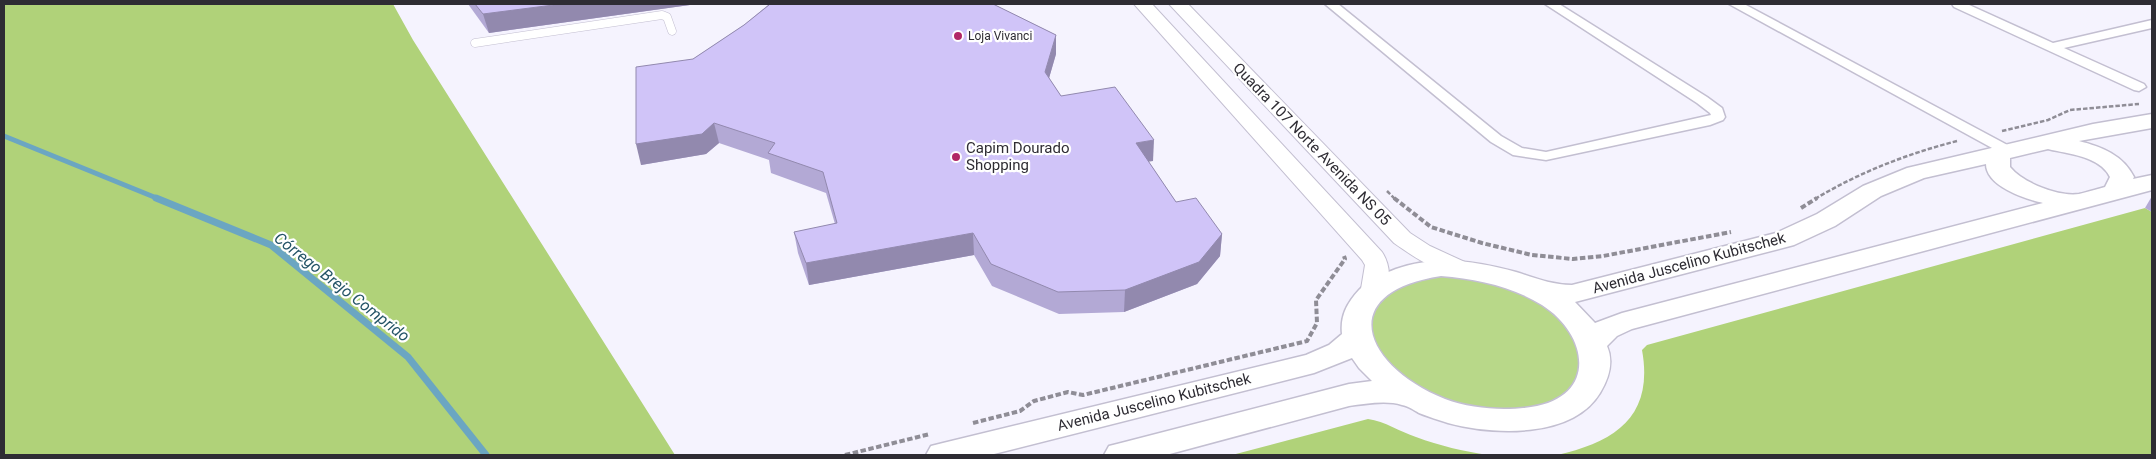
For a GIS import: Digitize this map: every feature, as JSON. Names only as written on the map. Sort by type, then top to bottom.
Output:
[{"type":"main road","name":"Avenida Juscelino Kubitschek","points":[[1535,289],[1564,294],[1578,292],[1779,241],[1826,220],[1872,190],[1916,173],[2106,128],[2152,121]]},
{"type":"main road","points":[[2046,142],[2087,151],[2113,165],[2120,171],[2122,177],[2116,191]]},
{"type":"main road","points":[[2003,152],[1998,168],[2010,181],[2036,193],[2078,202]]},
{"type":"main road","points":[[1591,344],[1607,329],[1622,322],[2152,182]]},
{"type":"main road","points":[[1458,268],[1500,276],[1535,289],[1572,316],[1582,328],[1591,344],[1596,365],[1588,388],[1579,398],[1566,407],[1540,417],[1504,420],[1473,417],[1435,407],[1408,394],[1386,378],[1363,350],[1358,337],[1356,323],[1362,303],[1374,290],[1390,279],[1428,269],[1458,268]]},
{"type":"main road","name":"Avenida Juscelino Kubitschek","points":[[943,455],[1314,363],[1340,352],[1358,337]]},
{"type":"main road","points":[[1121,455],[1349,395],[1370,392],[1408,394]]},
{"type":"street","name":"Quadra 107 Norte Avenida NS 05","points":[[1142,4],[1280,152],[1373,258],[1377,264],[1374,290]]},
{"type":"street","name":"Quadra 107 Norte Avenida NS 05","points":[[1178,4],[1402,238],[1421,251],[1458,268]]},
{"type":"street","points":[[1331,4],[1508,148],[1536,156],[1555,155],[1718,117],[1716,111],[1702,100],[1551,4]]},
{"type":"street","points":[[1735,4],[2003,152]]},
{"type":"street","points":[[1958,4],[2139,87]]},
{"type":"street","points":[[2052,47],[2152,24]]},
{"type":"lane","points":[[476,43],[662,15],[668,17],[672,31]]},
{"type":"green space","points":[[4,4],[393,4],[413,40],[675,455],[4,455]]},
{"type":"green space","points":[[2145,208],[2152,212],[2152,455],[1557,455],[1597,442],[1613,433],[1626,422],[1636,409],[1642,392],[1644,373],[1642,350],[1647,345]]},
{"type":"green space","points":[[1439,277],[1456,277],[1493,282],[1535,300],[1556,315],[1575,338],[1581,357],[1579,375],[1568,391],[1550,403],[1525,410],[1486,411],[1427,394],[1389,368],[1371,338],[1373,309],[1384,296],[1401,285]]},
{"type":"green space","points":[[1368,419],[1434,443],[1488,455],[1232,455]]},
{"type":"building","points":[[475,4],[561,4],[483,14]]},
{"type":"building","name":"Capim Dourado Shopping","points":[[769,4],[993,4],[1056,35],[1045,72],[1061,96],[1115,87],[1154,140],[1136,143],[1176,202],[1196,198],[1222,234],[1199,262],[1125,290],[1058,292],[991,264],[973,233],[806,263],[794,232],[837,223],[823,172],[768,153],[775,143],[714,123],[702,134],[636,144],[636,67],[693,59],[744,25]]},
{"type":"waterway","name":"Córrego Brejo Comprido","points":[[4,136],[159,199]]},
{"type":"waterway","name":"Córrego Brejo Comprido","points":[[156,198],[271,245],[408,357],[486,455]]},
{"type":"place","name":"Loja Vivanci","points":[[958,36]]},
{"type":"place","name":"Capim Dourado Shopping","points":[[956,157]]}]
